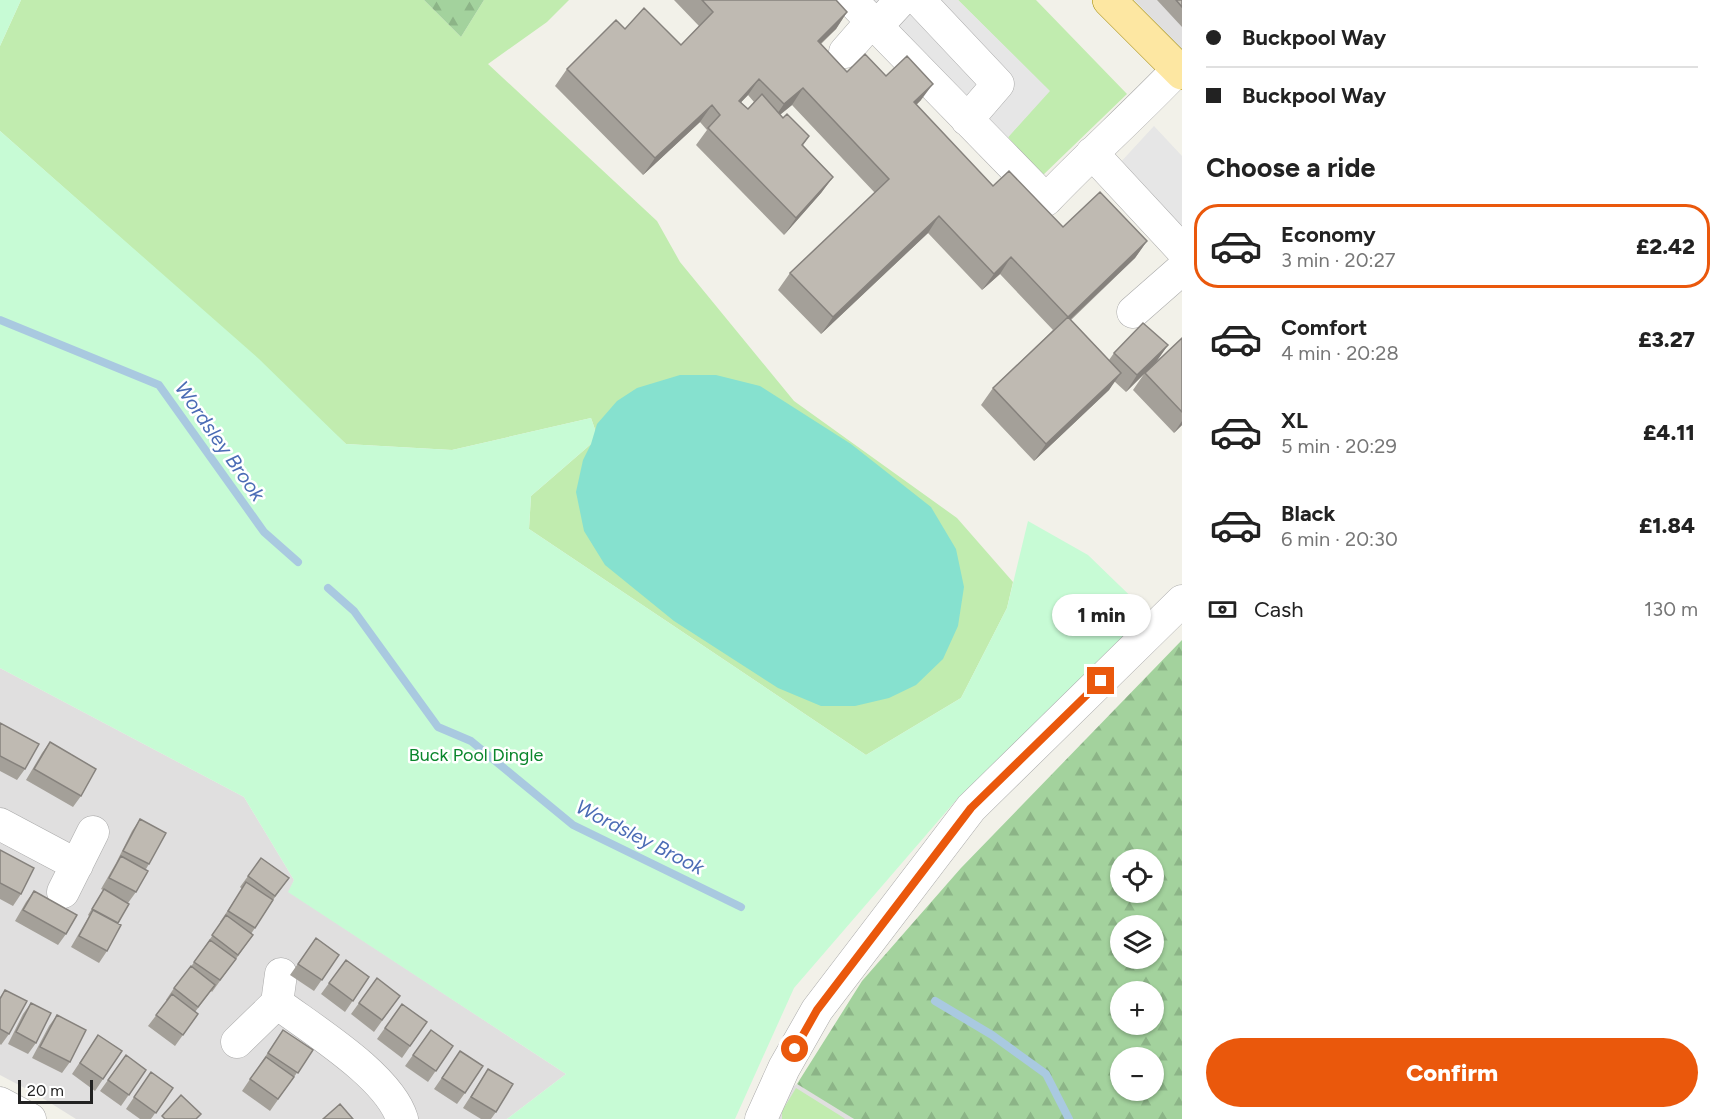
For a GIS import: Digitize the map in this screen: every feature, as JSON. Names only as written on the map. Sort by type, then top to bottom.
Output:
[{"type":"main road","points":[[1109,0],[1180,71]]},
{"type":"street","points":[[845,52],[867,16],[901,0]]},
{"type":"street","points":[[920,0],[998,84],[968,120]]},
{"type":"street","points":[[867,16],[1046,200],[1092,153],[1180,71]]},
{"type":"street","points":[[1092,153],[1182,250]]},
{"type":"street","points":[[1133,312],[1182,269]]},
{"type":"street","points":[[761,1119],[784,1068],[817,1010],[971,808],[1182,602]]},
{"type":"street","points":[[0,824],[77,865]]},
{"type":"street","points":[[63,892],[93,832]]},
{"type":"street","points":[[237,1042],[279,988],[373,1074],[400,1111],[402,1119]]},
{"type":"street","points":[[0,1103],[30,1119]]},
{"type":"shaded area","points":[[834,0],[958,0],[1050,91],[992,155]]},
{"type":"shaded area","points":[[1134,0],[1182,0],[1182,50]]},
{"type":"shaded area","points":[[1154,126],[1182,156],[1182,233],[1118,165]]},
{"type":"shaded area","points":[[680,375],[716,375],[760,386],[851,444],[931,507],[956,549],[964,587],[958,626],[943,659],[916,685],[889,698],[855,706],[821,706],[778,688],[674,621],[605,565],[584,531],[576,492],[583,460],[597,424],[617,401],[637,388]]},
{"type":"shaded area","points":[[0,668],[244,797],[294,880],[289,892],[566,1074],[507,1119],[76,1119],[0,1075]]},
{"type":"shaded area","points":[[797,1084],[848,1114],[854,1119],[745,1119]]},
{"type":"green space","points":[[0,0],[21,0],[0,46]]},
{"type":"green space","points":[[21,0],[424,0],[461,37],[484,0],[569,0],[547,22],[488,64],[657,221],[680,262],[794,401],[957,518],[1013,582],[1007,608],[961,698],[866,755],[529,529],[531,496],[598,438],[591,418],[452,450],[346,444],[219,325],[0,131],[0,46]]},
{"type":"green space","points":[[424,0],[484,0],[461,37]]},
{"type":"green space","points":[[958,0],[1036,0],[1127,94],[1041,177],[1008,137],[1049,91]]},
{"type":"green space","name":"Buck Pool Dingle","points":[[0,131],[259,359],[346,444],[452,450],[591,418],[598,438],[531,496],[529,529],[866,755],[961,698],[1007,608],[1028,521],[1088,555],[1150,615],[958,798],[794,988],[735,1119],[507,1119],[566,1074],[288,892],[294,880],[244,797],[0,668]]},
{"type":"green space","points":[[1182,640],[1182,1119],[854,1119],[797,1084],[862,981],[961,868]]},
{"type":"green space","points":[[796,1088],[845,1119],[782,1119],[782,1111]]},
{"type":"building","points":[[702,0],[836,0],[847,12],[818,41],[847,72],[865,54],[886,76],[907,56],[933,84],[914,102],[993,186],[1009,171],[1063,227],[1100,192],[1147,241],[1068,317],[1011,257],[994,274],[939,216],[833,317],[790,273],[889,179],[803,88],[784,104],[759,79],[739,101],[748,109],[762,94],[783,118],[787,114],[809,136],[802,145],[833,177],[796,218],[708,128],[720,115],[712,105],[655,158],[567,69],[616,20],[625,29],[644,8],[681,45],[713,12]]},
{"type":"building","points":[[1068,317],[1121,373],[1046,444],[993,388]]},
{"type":"building","points":[[1143,323],[1168,345],[1137,375],[1114,353]]},
{"type":"building","points":[[1182,338],[1182,412],[1145,373]]},
{"type":"building","points":[[0,723],[39,744],[25,769],[0,756]]},
{"type":"building","points":[[50,742],[96,769],[81,796],[34,769]]},
{"type":"building","points":[[140,819],[166,833],[149,864],[123,851]]},
{"type":"building","points":[[0,850],[34,868],[21,894],[0,883]]},
{"type":"building","points":[[121,856],[148,871],[136,892],[109,878]]},
{"type":"building","points":[[261,858],[289,878],[275,896],[248,876]]},
{"type":"building","points":[[246,882],[273,900],[255,928],[228,911]]},
{"type":"building","points":[[104,889],[129,904],[118,923],[92,909]]},
{"type":"building","points":[[34,891],[77,915],[66,934],[23,910]]},
{"type":"building","points":[[93,910],[121,925],[107,951],[79,936]]},
{"type":"building","points":[[226,915],[253,935],[238,955],[212,935]]},
{"type":"building","points":[[316,938],[339,955],[322,980],[298,964]]},
{"type":"building","points":[[210,940],[236,959],[220,980],[194,962]]},
{"type":"building","points":[[346,960],[369,977],[353,1001],[329,983]]},
{"type":"building","points":[[191,966],[215,985],[198,1007],[174,988]]},
{"type":"building","points":[[377,978],[400,996],[382,1020],[359,1003]]},
{"type":"building","points":[[5,990],[27,1001],[9,1034],[0,1029],[0,999]]},
{"type":"building","points":[[172,994],[198,1014],[183,1035],[156,1015]]},
{"type":"building","points":[[31,1003],[51,1013],[36,1043],[16,1032]]},
{"type":"building","points":[[402,1004],[427,1022],[410,1046],[385,1028]]},
{"type":"building","points":[[57,1015],[86,1030],[70,1062],[40,1047]]},
{"type":"building","points":[[283,1030],[313,1050],[298,1073],[268,1053]]},
{"type":"building","points":[[431,1030],[453,1046],[436,1071],[413,1055]]},
{"type":"building","points":[[98,1035],[122,1051],[103,1079],[80,1063]]},
{"type":"building","points":[[460,1051],[483,1066],[465,1093],[442,1078]]},
{"type":"building","points":[[126,1055],[146,1070],[129,1095],[108,1080]]},
{"type":"building","points":[[266,1057],[294,1077],[278,1099],[250,1079]]},
{"type":"building","points":[[488,1069],[513,1084],[496,1112],[471,1097]]},
{"type":"building","points":[[151,1072],[173,1088],[156,1113],[134,1097]]},
{"type":"building","points":[[181,1095],[201,1114],[196,1119],[165,1119],[162,1116]]},
{"type":"building","points":[[340,1104],[353,1119],[323,1119]]},
{"type":"waterway","name":"Wordsley Brook","points":[[0,320],[159,385],[264,532],[298,562]]},
{"type":"waterway","name":"Wordsley Brook","points":[[328,588],[354,611],[438,727],[471,741],[573,825],[741,907]]},
{"type":"waterway","name":"Wordsley Brook","points":[[935,1001],[992,1035],[1046,1074],[1069,1119]]},
{"type":"route","points":[[795,1049],[817,1010],[971,808],[1101,681]]}]
